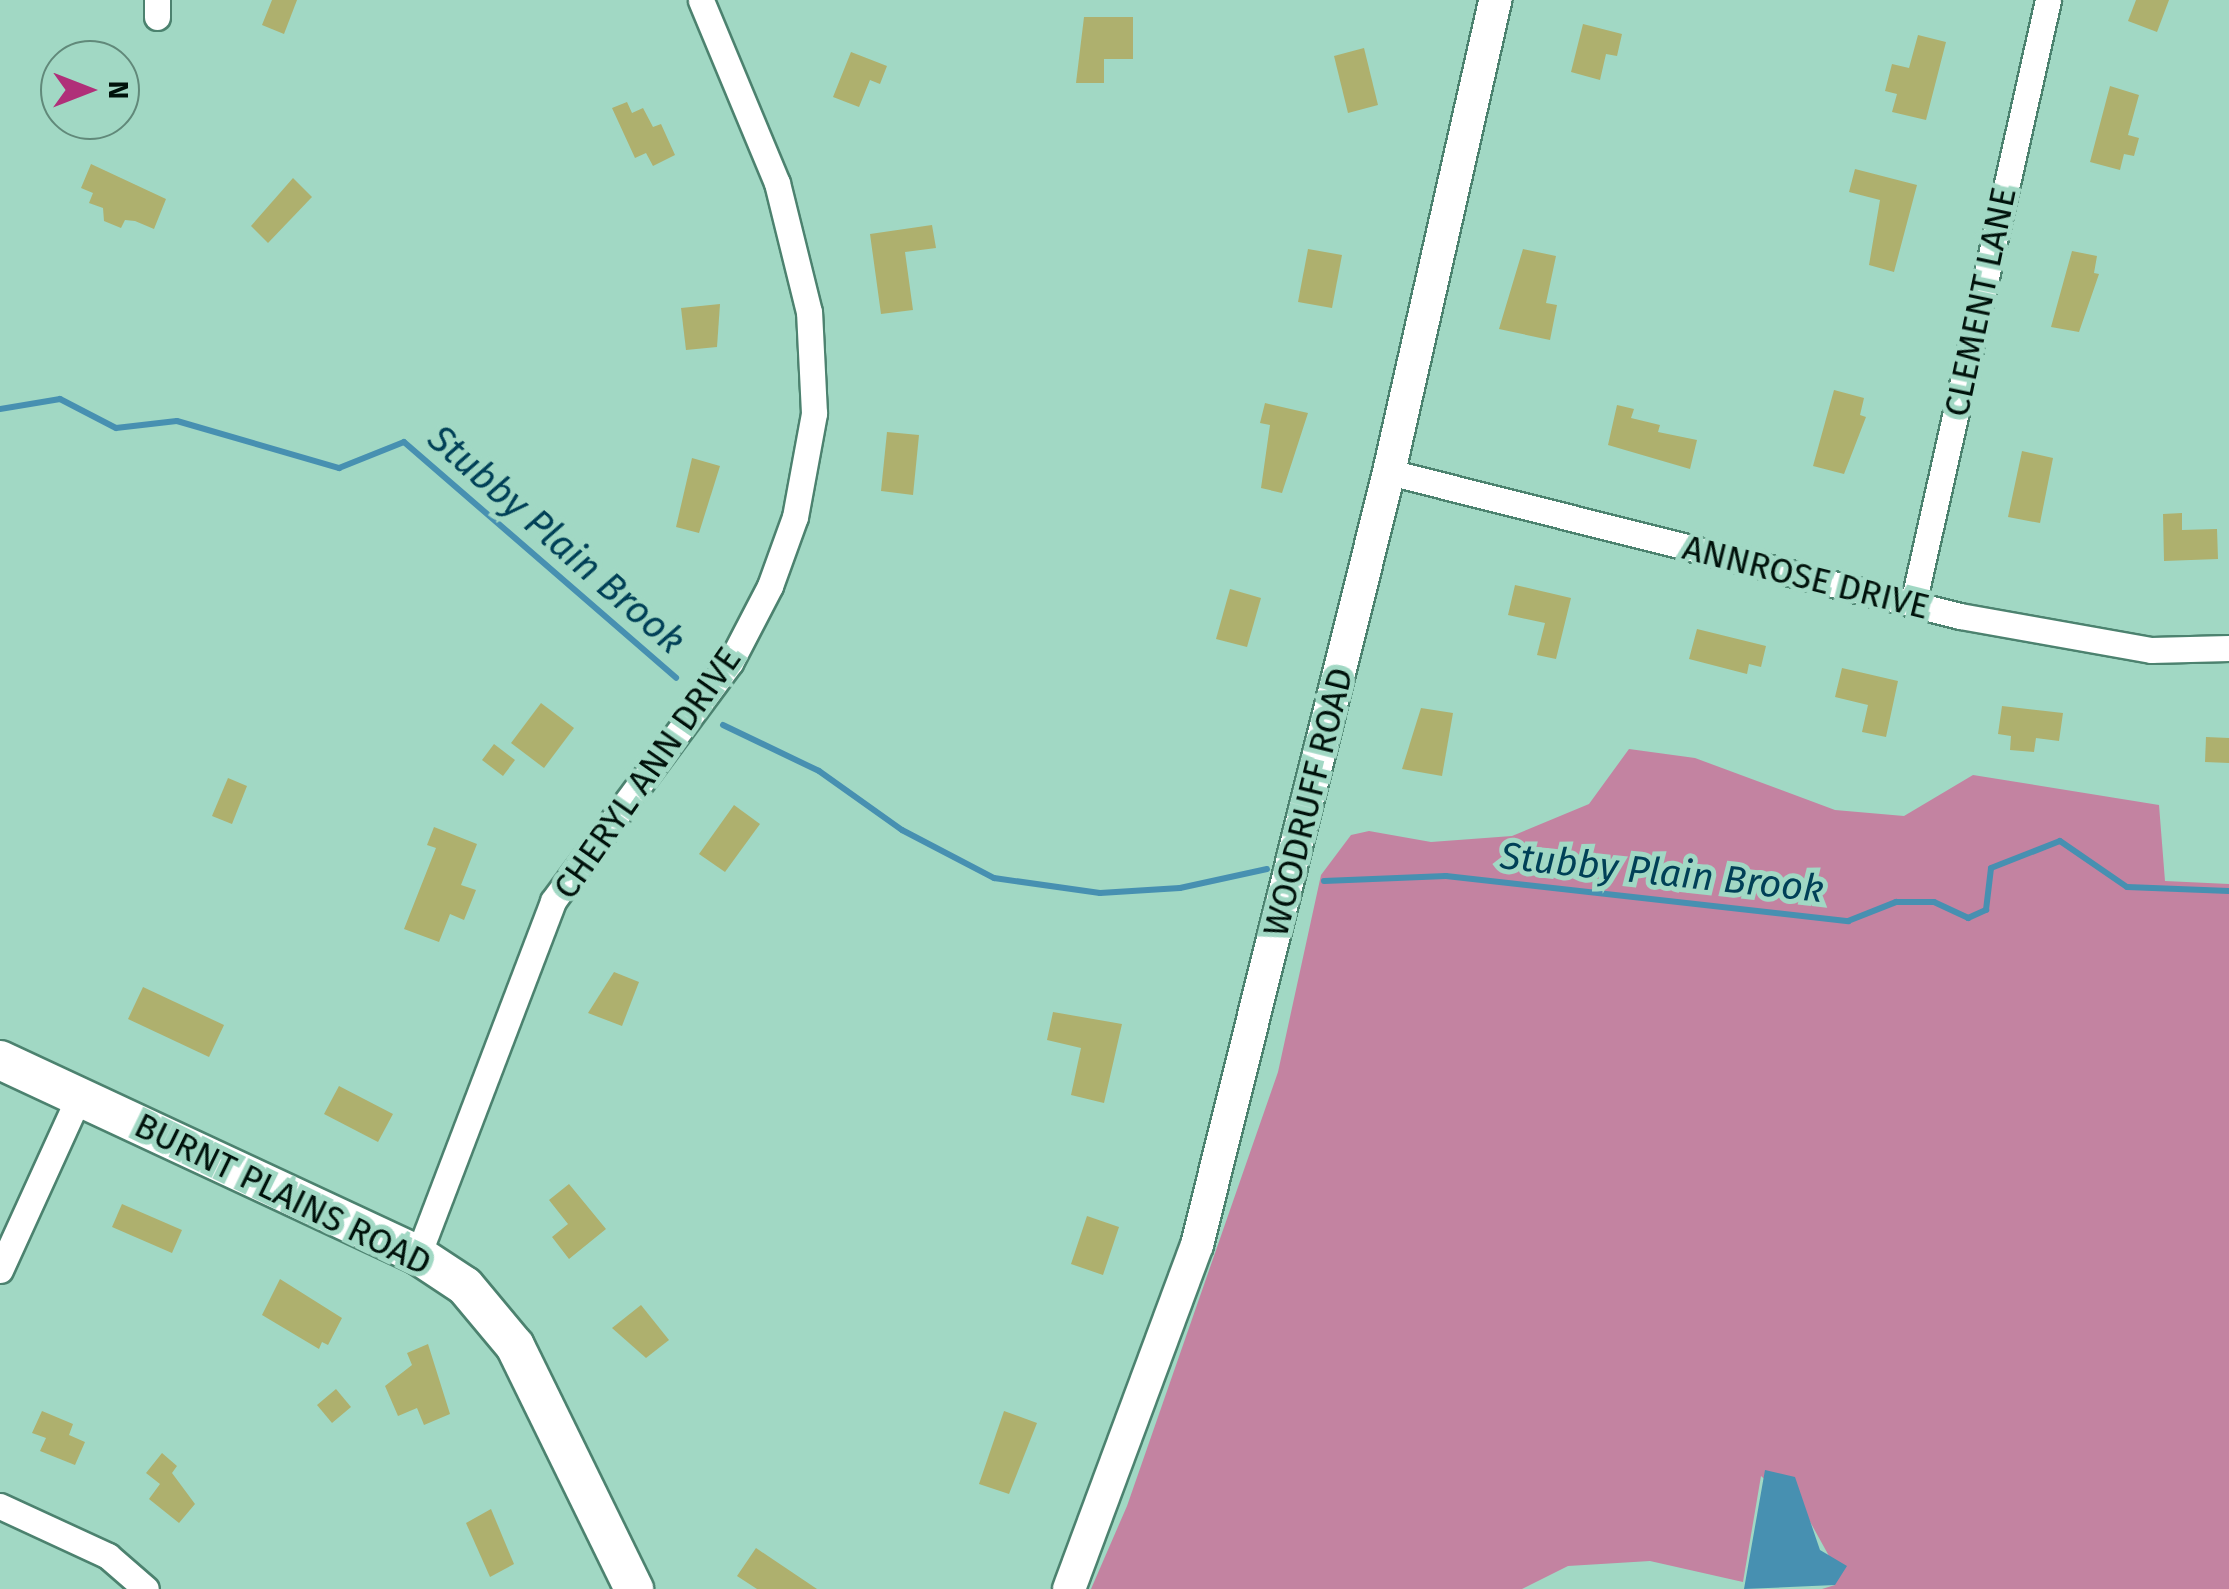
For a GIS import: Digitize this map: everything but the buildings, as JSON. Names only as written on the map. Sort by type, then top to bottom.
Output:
[{"type":"main road","name":"BURNT PLAINS ROAD","points":[[0,1060],[418,1254],[466,1286],[515,1346],[634,1589]]},
{"type":"street","name":"WOODRUFF ROAD","points":[[1069,1589],[1197,1244],[1388,472],[1495,0]]},
{"type":"street","name":"CLEMENT LANE","points":[[1913,604],[2048,0]]},
{"type":"street","name":"CHERYL ANN DRIVE","points":[[418,1254],[553,902],[730,663],[770,586],[799,499],[814,412],[809,312],[776,183],[708,2]]},
{"type":"street","name":"ANNROSE DRIVE","points":[[1388,472],[1913,604],[2151,650],[2229,648]]},
{"type":"street","points":[[0,1270],[79,1096]]},
{"type":"street","points":[[0,1506],[108,1556],[146,1589]]},
{"type":"shaded area","points":[[1629,749],[1695,758],[1835,810],[1904,816],[1973,775],[2159,805],[2165,881],[2229,884],[2229,1589],[1822,1589],[1835,1585],[1829,1556],[1808,1518],[1761,1476],[1743,1582],[1650,1561],[1568,1566],[1522,1589],[1091,1589],[1127,1506],[1278,1072],[1321,875],[1351,835],[1369,831],[1431,842],[1512,836],[1589,804]]},
{"type":"water","points":[[1765,1470],[1795,1477],[1820,1550],[1847,1566],[1835,1585],[1744,1589]]},
{"type":"waterway","name":"Stubby Plain Brook","points":[[0,409],[60,399],[116,428],[177,421],[339,468],[404,442],[676,678]]},
{"type":"waterway","name":"Stubby Plain Brook","points":[[723,725],[819,771],[902,830],[994,878],[1100,893],[1180,888],[1267,869]]},
{"type":"waterway","name":"Stubby Plain Brook","points":[[1324,881],[1446,876],[1848,921],[1896,902],[1934,902],[1968,918],[1986,910],[1991,868],[2060,841],[2127,887],[2229,891]]}]
